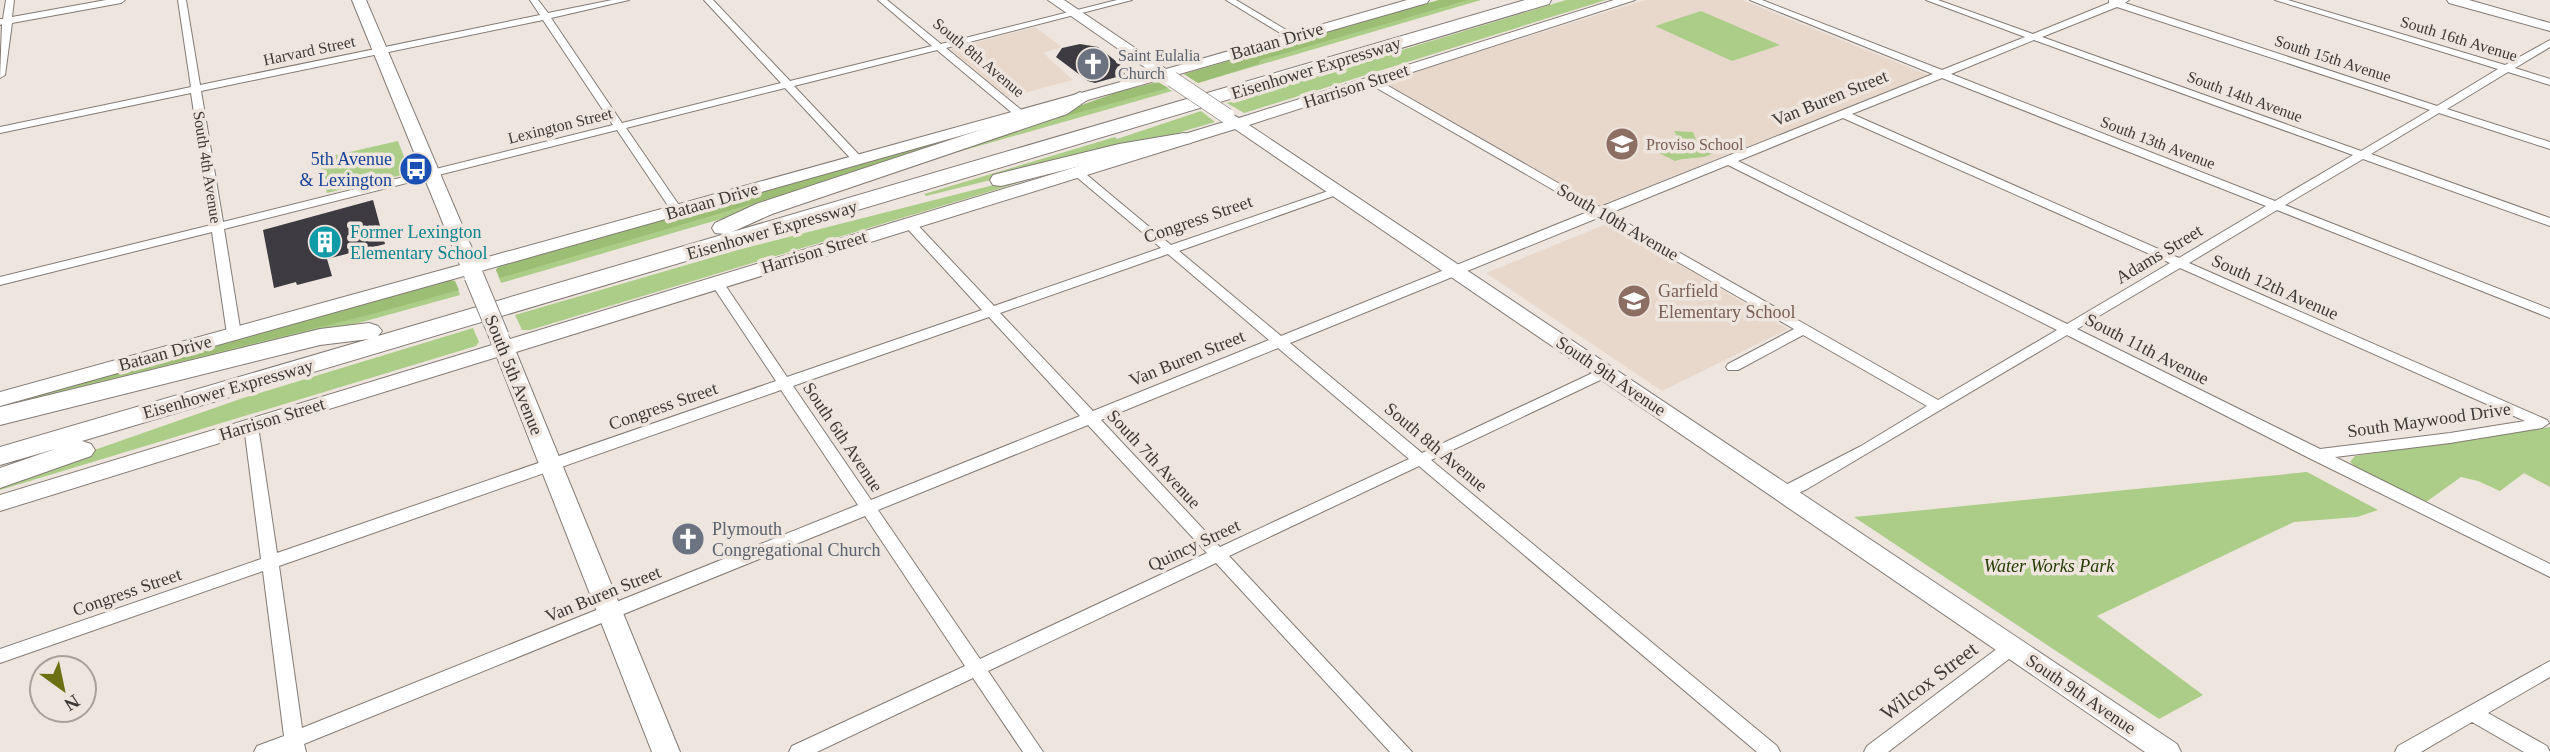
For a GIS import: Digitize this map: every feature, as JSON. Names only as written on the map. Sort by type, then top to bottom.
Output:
[{"type":"highway","name":"Eisenhower Expressway","points":[[0,456],[306,366],[718,237],[1504,0]]},
{"type":"highway","name":"Eisenhower Expressway","points":[[0,438],[369,331],[718,237],[1543,0]]},
{"type":"highway","points":[[718,237],[764,209],[1059,110],[1080,98]]},
{"type":"highway","points":[[718,237],[778,236],[1119,150],[1184,139]]},
{"type":"highway","points":[[0,416],[320,337],[369,331]]},
{"type":"highway","points":[[0,478],[248,392],[306,366]]},
{"type":"street","points":[[0,75],[4,21],[10,0]]},
{"type":"street","points":[[4,21],[121,0]]},
{"type":"street","name":"South 4th Avenue","points":[[182,0],[234,334]]},
{"type":"street","name":"South 5th Avenue","points":[[359,0],[433,173],[666,752]]},
{"type":"street","points":[[534,0],[677,211]]},
{"type":"street","name":"Harvard Street","points":[[0,130],[625,0]]},
{"type":"street","points":[[708,0],[858,160]]},
{"type":"street","name":"South 8th Avenue","points":[[882,0],[1021,115]]},
{"type":"street","name":"South 9th Avenue","points":[[1055,0],[2167,752]]},
{"type":"street","name":"Lexington Street","points":[[0,281],[1128,0]]},
{"type":"street","points":[[1230,0],[1293,37]]},
{"type":"street","name":"Harrison Street","points":[[0,503],[251,426],[501,342],[716,282],[1184,139],[1232,120],[1372,81],[1628,0]]},
{"type":"street","name":"South 13th Avenue","points":[[1754,0],[2550,314]]},
{"type":"street","name":"South 14th Avenue","points":[[1930,0],[2550,222]]},
{"type":"street","name":"South 16th Avenue","points":[[2279,0],[2550,82]]},
{"type":"street","points":[[2454,0],[2550,27]]},
{"type":"street","name":"Bataan Drive","points":[[0,399],[473,272],[677,211],[1080,98],[1169,77],[1413,1]]},
{"type":"street","name":"Van Buren Street","points":[[264,752],[295,746],[610,612],[1942,74],[2115,1]]},
{"type":"street","name":"South 15th Avenue","points":[[2115,1],[2550,146]]},
{"type":"street","name":"Adams Street","points":[[1784,493],[1937,406],[2550,43]]},
{"type":"street","name":"South 10th Avenue","points":[[1372,81],[1937,406]]},
{"type":"street","name":"South 12th Avenue","points":[[1842,114],[2545,422]]},
{"type":"street","name":"South 11th Avenue","points":[[1728,160],[2314,455],[2550,570]]},
{"type":"street","name":"South 8th Avenue","points":[[1077,172],[1770,752]]},
{"type":"street","name":"Congress Street","points":[[0,656],[1338,191]]},
{"type":"street","name":"South 7th Avenue","points":[[908,222],[1402,752]]},
{"type":"street","name":"South 6th Avenue","points":[[716,282],[1033,752]]},
{"type":"street","points":[[1733,367],[1804,329]]},
{"type":"street","name":"Quincy Street","points":[[799,752],[1606,372]]},
{"type":"street","name":"South Maywood Drive","points":[[2314,455],[2450,439],[2545,422]]},
{"type":"street","points":[[251,426],[295,746]]},
{"type":"street","name":"Wilcox Street","points":[[1874,752],[2012,647]]},
{"type":"street","points":[[2405,752],[2550,668]]},
{"type":"street","points":[[2472,713],[2540,752]]},
{"type":"shaded area","name":"Proviso School","points":[[1645,0],[1742,0],[1928,75],[1598,206],[1382,82]]},
{"type":"shaded area","points":[[1035,27],[1062,47],[1043,53],[1073,80],[1008,97],[950,49]]},
{"type":"shaded area","name":"Garfield Elementary School","points":[[1609,223],[1788,329],[1662,391],[1486,273]]},
{"type":"green space","points":[[1439,0],[1481,0],[1198,83],[1184,74]]},
{"type":"green space","points":[[1439,0],[1468,0],[1261,60],[1258,64],[1198,83],[1184,74]]},
{"type":"green space","points":[[1566,0],[1606,0],[1244,113],[1227,103]]},
{"type":"green space","points":[[1701,11],[1780,45],[1732,61],[1655,26]]},
{"type":"green space","points":[[1158,82],[1172,91],[884,173],[1065,113],[1118,92]]},
{"type":"green space","points":[[1158,82],[1168,88],[1001,134],[1118,92]]},
{"type":"green space","points":[[1201,111],[1215,122],[926,196],[924,194],[1115,137],[1117,139]]},
{"type":"green space","points":[[1015,121],[738,214],[501,283],[496,270],[499,266]]},
{"type":"green space","points":[[1674,131],[1693,132],[1696,140],[1712,145],[1716,151],[1706,156],[1675,161],[1659,153],[1675,147],[1680,141]]},
{"type":"green space","points":[[966,135],[762,201],[500,278],[496,270],[499,266]]},
{"type":"green space","points":[[398,141],[410,173],[327,193],[319,159]]},
{"type":"green space","points":[[1111,155],[530,330],[522,330],[515,315],[734,251]]},
{"type":"green space","points":[[450,280],[455,281],[460,295],[0,412],[0,406]]},
{"type":"green space","points":[[450,280],[455,281],[459,290],[369,315],[22,400]]},
{"type":"green space","points":[[473,328],[479,342],[476,346],[0,490],[0,483],[243,398]]},
{"type":"green space","points":[[2550,427],[2550,487],[2524,473],[2500,491],[2461,477],[2426,502],[2359,470],[2350,462],[2355,456]]},
{"type":"green space","name":"Water Works Park","points":[[2307,472],[2378,510],[2357,517],[2294,522],[2097,616],[2203,695],[2159,719],[1854,517]]},
{"type":"building","name":"Saint Eulalia Church","points":[[1080,44],[1098,47],[1131,73],[1095,83],[1088,81],[1056,57],[1062,48]]},
{"type":"building","name":"Former Lexington Elementary School","points":[[373,200],[385,244],[327,259],[332,276],[274,288],[263,230]]},
{"type":"place","name":"Saint Eulalia Church","points":[[1093,64]]},
{"type":"place","name":"Proviso School","points":[[1622,144]]},
{"type":"place","name":"5th Avenue & Lexington","points":[[416,169]]},
{"type":"place","name":"Former Lexington Elementary School","points":[[325,242]]},
{"type":"place","name":"Garfield Elementary School","points":[[1634,301]]},
{"type":"place","name":"Plymouth Congregational Church","points":[[688,539]]}]
